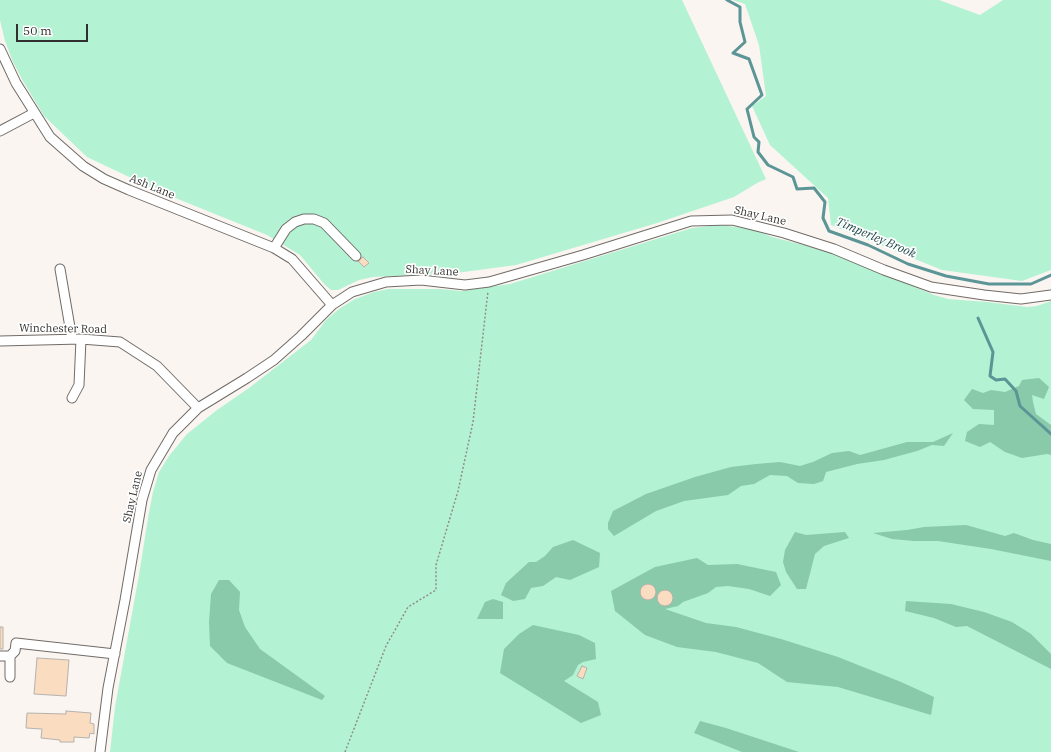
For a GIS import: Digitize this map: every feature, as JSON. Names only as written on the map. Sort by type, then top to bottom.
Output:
[{"type":"street","name":"Ash Lane","points":[[0,49],[16,83],[50,137],[83,166],[104,179],[135,193],[274,248],[292,259],[312,280],[332,305]]},
{"type":"street","points":[[0,131],[34,113]]},
{"type":"street","points":[[274,248],[286,229],[295,222],[304,219],[314,219],[324,223],[356,256]]},
{"type":"street","name":"Shay Lane","points":[[100,752],[108,688],[142,500],[151,470],[173,433],[198,408],[274,360],[332,305],[352,292],[386,282],[421,280],[465,284],[489,282],[691,221],[732,220],[784,233],[827,247],[884,270],[930,286],[984,295],[1021,299],[1051,295]]},
{"type":"street","points":[[60,269],[76,339],[79,385],[72,398]]},
{"type":"street","name":"Winchester Road","points":[[0,340],[76,339],[120,342],[157,366],[198,408]]},
{"type":"street","points":[[10,677],[10,656],[15,651],[16,643],[115,654]]},
{"type":"street","points":[[0,656],[10,656]]},
{"type":"path","points":[[345,752],[386,646],[408,607],[436,590],[436,565],[458,491],[473,422],[489,282]]},
{"type":"green space","points":[[0,0],[682,0],[766,179],[734,197],[657,223],[516,265],[456,273],[373,277],[359,280],[338,290],[331,290],[300,255],[267,235],[163,193],[87,157],[44,116],[23,81],[13,62],[5,41],[0,20]]},
{"type":"green space","points":[[733,0],[939,0],[980,15],[1003,0],[1051,0],[1051,270],[1022,281],[942,270],[831,225],[828,198],[770,145],[752,106],[766,96],[759,45],[745,4]]},
{"type":"green space","points":[[719,225],[755,230],[772,237],[823,250],[934,295],[948,299],[1027,307],[1037,306],[1051,301],[1051,752],[110,752],[115,707],[153,492],[159,472],[169,456],[187,434],[311,340],[326,320],[339,309],[355,299],[388,289],[440,289],[461,291],[510,284],[692,228]]},
{"type":"green space","points":[[1039,378],[1049,387],[1044,399],[1032,395],[1033,402],[1036,414],[1051,425],[1051,455],[1047,454],[1022,458],[1005,452],[990,442],[980,447],[965,441],[967,432],[979,424],[994,425],[994,410],[973,409],[964,400],[972,389],[983,393],[991,390],[1005,392],[1019,386],[1022,380]]},
{"type":"green space","points":[[953,433],[944,446],[932,445],[917,451],[884,460],[857,464],[826,472],[823,481],[814,484],[798,483],[787,476],[770,475],[754,484],[741,486],[728,495],[684,501],[656,511],[614,536],[608,529],[608,523],[613,511],[646,494],[695,477],[731,467],[756,464],[780,462],[800,466],[832,453],[849,451],[860,455],[907,442],[933,442]]},
{"type":"green space","points":[[966,525],[1005,536],[1014,533],[1033,540],[1051,544],[1051,561],[991,549],[938,541],[892,539],[873,533],[924,527]]},
{"type":"green space","points":[[795,532],[806,535],[845,532],[849,538],[824,546],[815,554],[806,589],[797,589],[786,572],[783,562],[785,550]]},
{"type":"green space","points":[[573,540],[600,553],[599,567],[570,580],[556,577],[543,586],[531,588],[525,599],[513,601],[501,595],[506,583],[529,562],[536,562],[545,556],[553,547]]},
{"type":"green space","points":[[697,558],[708,565],[737,564],[776,572],[781,585],[770,596],[749,589],[728,586],[716,587],[708,593],[683,602],[678,606],[665,609],[706,623],[736,627],[781,639],[838,657],[901,682],[934,697],[931,715],[838,687],[787,682],[758,663],[716,652],[677,647],[645,635],[615,611],[611,591],[655,567]]},
{"type":"green space","points":[[219,580],[229,580],[240,592],[239,610],[245,627],[260,649],[325,696],[322,700],[227,663],[210,646],[209,622],[211,594]]},
{"type":"green space","points":[[493,599],[503,602],[503,619],[477,619],[485,602]]},
{"type":"green space","points":[[906,601],[951,604],[984,612],[1012,622],[1031,634],[1051,654],[1051,669],[967,626],[956,627],[934,618],[905,611]]},
{"type":"green space","points":[[533,625],[579,635],[595,643],[596,659],[583,662],[578,665],[573,675],[564,681],[598,702],[601,715],[581,723],[500,673],[504,649],[519,634]]},
{"type":"green space","points":[[700,721],[799,752],[742,752],[694,733]]},
{"type":"building","points":[[363,257],[369,263],[364,267],[358,261]]},
{"type":"building","points":[[645,584],[651,584],[656,589],[654,598],[651,600],[645,600],[640,595],[640,589]]},
{"type":"building","points":[[662,590],[668,590],[673,595],[671,604],[668,606],[662,606],[657,601],[657,595]]},
{"type":"building","points":[[0,627],[3,627],[3,649],[0,649]]},
{"type":"building","points":[[37,658],[69,660],[66,696],[34,694]]},
{"type":"building","points":[[582,666],[587,668],[583,679],[577,676]]},
{"type":"building","points":[[66,711],[91,713],[90,723],[94,724],[94,734],[90,733],[89,738],[74,737],[74,742],[60,742],[60,740],[41,738],[42,729],[26,728],[27,713],[66,714]]},
{"type":"waterway","name":"Timperley Brook","points":[[727,0],[740,7],[740,22],[745,42],[733,53],[749,59],[762,95],[747,109],[754,137],[759,142],[758,152],[768,165],[793,177],[797,189],[814,188],[825,202],[823,218],[829,231],[868,245],[908,264],[946,276],[989,284],[1031,284],[1051,275]]},
{"type":"waterway","points":[[978,318],[993,352],[990,376],[996,380],[1005,379],[1016,391],[1020,406],[1051,434]]}]
